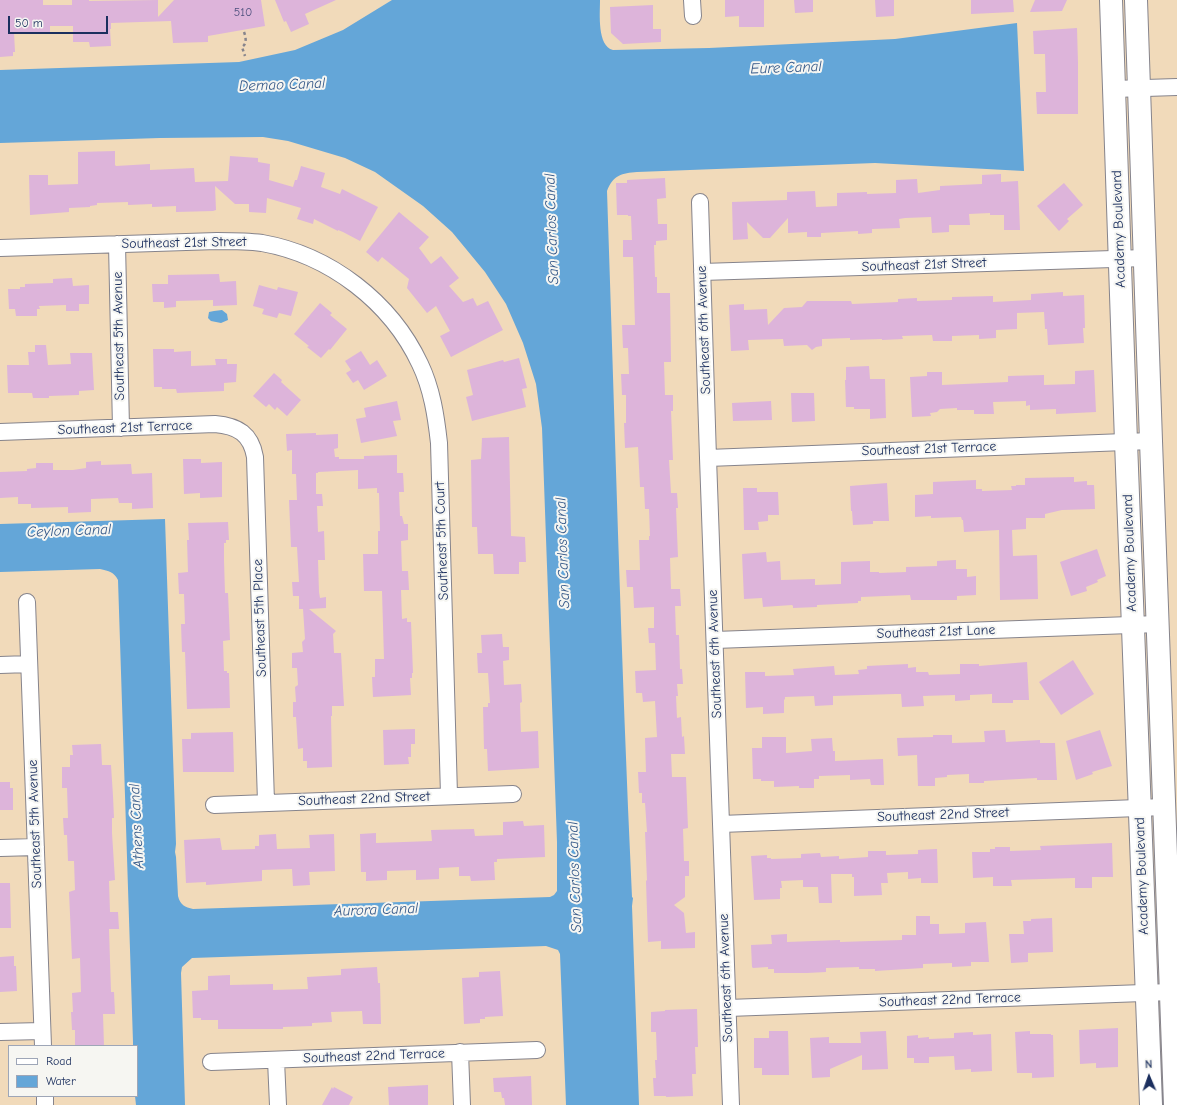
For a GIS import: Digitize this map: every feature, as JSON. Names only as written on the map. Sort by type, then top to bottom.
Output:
[{"type":"street","name":"Academy Boulevard","points":[[1111,0],[1139,808],[1151,1105]]},
{"type":"street","name":"Academy Boulevard","points":[[1136,0],[1164,807],[1172,896],[1171,992],[1175,1105]]},
{"type":"street","points":[[1114,89],[1177,87]]},
{"type":"street","name":"Southeast 6th Avenue","points":[[700,202],[728,1008],[730,1105]]},
{"type":"street","name":"Southeast 21st Street","points":[[0,248],[239,241],[277,247],[306,256],[326,265],[347,278],[376,303]]},
{"type":"street","name":"Southeast 5th Avenue","points":[[117,244],[121,428]]},
{"type":"street","name":"Southeast 21st Street","points":[[702,272],[1145,258]]},
{"type":"street","name":"Southeast 5th Court","points":[[376,303],[403,335],[419,362],[432,397],[437,420],[439,443],[449,795]]},
{"type":"street","name":"Southeast 21st Terrace","points":[[0,432],[225,425],[240,430],[246,436]]},
{"type":"street","name":"Southeast 5th Place","points":[[246,436],[251,442],[255,457],[266,802]]},
{"type":"street","name":"Southeast 21st Terrace","points":[[708,458],[1151,441]]},
{"type":"street","name":"Southeast 5th Avenue","points":[[27,602],[43,1038]]},
{"type":"street","name":"Southeast 21st Lane","points":[[715,640],[1158,624]]},
{"type":"street","points":[[0,665],[29,664]]},
{"type":"street","name":"Southeast 22nd Street","points":[[214,804],[513,794]]},
{"type":"street","name":"Southeast 22nd Street","points":[[721,824],[1164,807]]},
{"type":"street","points":[[0,848],[36,847]]},
{"type":"street","points":[[1143,898],[1172,896]]},
{"type":"street","name":"Southeast 22nd Terrace","points":[[728,1008],[1171,992]]},
{"type":"street","points":[[0,1032],[43,1038]]},
{"type":"street","name":"Southeast 22nd Terrace","points":[[211,1062],[537,1050]]},
{"type":"street","points":[[460,1052],[462,1105]]},
{"type":"street","points":[[276,1060],[278,1105]]},
{"type":"path","points":[[244,32],[245,40],[244,46],[242,47],[245,56]]},
{"type":"water","points":[[392,0],[600,0],[600,29],[604,42],[613,50],[709,48],[895,39],[1017,23],[1024,171],[875,163],[637,172],[622,174],[615,178],[607,191],[618,544],[633,898],[632,906],[639,1105],[566,1105],[560,954],[558,950],[546,946],[192,958],[182,967],[181,973],[185,1105],[136,1105],[135,1097],[138,1097],[138,1045],[133,1045],[118,580],[111,572],[100,569],[0,572],[0,524],[165,519],[176,844],[175,852],[178,896],[183,905],[193,909],[550,897],[557,891],[557,842],[542,428],[536,384],[523,343],[506,304],[485,272],[452,232],[423,206],[375,172],[345,158],[288,141],[263,137],[160,138],[0,143],[0,70],[239,62],[295,50],[343,30]]},
{"type":"water","points":[[222,310],[227,314],[228,320],[221,323],[211,321],[208,318],[209,312]]},
{"type":"building","points":[[0,0],[43,0],[43,5],[72,5],[72,0],[158,0],[158,17],[174,0],[261,0],[265,26],[208,36],[208,42],[173,43],[171,21],[111,23],[111,46],[90,47],[89,42],[73,42],[73,26],[50,26],[50,32],[14,33],[15,52],[13,52],[13,56],[0,57]]},
{"type":"building","points":[[275,0],[336,0],[305,14],[309,24],[291,32],[286,21],[284,22]]},
{"type":"building","points":[[725,0],[764,0],[764,27],[739,27],[739,16],[725,17]]},
{"type":"building","points":[[794,0],[813,0],[813,12],[795,13]]},
{"type":"building","points":[[875,0],[894,0],[894,16],[876,17]]},
{"type":"building","points":[[971,0],[1013,0],[1014,12],[971,14]]},
{"type":"building","points":[[1035,0],[1067,0],[1062,11],[1030,12]]},
{"type":"building","points":[[653,5],[653,29],[661,29],[661,42],[623,44],[611,33],[610,7]]},
{"type":"building","points":[[1077,28],[1078,114],[1037,114],[1036,92],[1046,92],[1045,54],[1034,54],[1033,31]]},
{"type":"building","points":[[115,151],[116,166],[150,164],[150,170],[194,168],[195,182],[228,181],[230,156],[258,158],[258,162],[270,164],[269,180],[293,187],[295,180],[297,180],[301,166],[325,173],[321,187],[340,194],[342,189],[378,207],[360,241],[314,219],[313,224],[297,219],[301,208],[267,198],[266,213],[249,212],[249,204],[235,204],[215,186],[216,210],[213,211],[176,212],[176,206],[152,207],[152,204],[128,205],[128,202],[97,203],[97,205],[90,207],[69,208],[69,212],[30,215],[29,175],[48,175],[48,185],[78,184],[78,152]]},
{"type":"building","points":[[1001,174],[1001,182],[1018,181],[1020,230],[1004,230],[1004,215],[990,215],[990,213],[969,214],[970,225],[949,225],[949,232],[932,233],[931,217],[899,219],[900,228],[872,229],[872,233],[858,234],[858,231],[821,233],[821,237],[807,237],[807,232],[788,233],[788,218],[770,238],[763,238],[747,222],[748,239],[733,240],[732,202],[787,200],[787,192],[815,191],[816,207],[837,206],[837,193],[896,193],[896,180],[917,179],[918,193],[940,190],[940,186],[982,184],[982,175]]},
{"type":"building","points":[[665,178],[666,198],[657,199],[658,224],[667,224],[667,240],[656,241],[656,245],[654,245],[655,277],[657,277],[657,293],[670,293],[671,362],[664,362],[665,395],[673,395],[673,411],[671,411],[673,460],[669,460],[671,493],[677,493],[678,508],[676,508],[678,557],[670,558],[671,589],[680,589],[681,606],[675,606],[676,635],[679,635],[680,669],[682,669],[683,684],[677,684],[678,696],[676,696],[677,718],[681,717],[685,754],[671,754],[672,777],[686,777],[688,828],[683,829],[684,861],[689,861],[689,876],[685,876],[685,897],[674,905],[684,913],[686,933],[695,932],[695,948],[661,949],[661,941],[648,942],[645,832],[647,832],[645,803],[642,803],[642,793],[639,793],[638,772],[646,772],[645,738],[657,737],[655,701],[643,702],[642,693],[636,693],[635,671],[656,670],[655,643],[649,643],[648,628],[654,628],[654,607],[634,608],[633,587],[627,587],[626,570],[640,570],[639,540],[649,540],[649,509],[645,509],[644,487],[640,487],[638,447],[625,448],[624,423],[626,423],[626,395],[622,395],[621,374],[629,374],[628,348],[623,348],[622,325],[635,325],[633,257],[623,257],[623,240],[632,240],[631,216],[617,215],[616,183],[627,183],[627,180]]},
{"type":"building","points":[[1064,183],[1083,205],[1067,219],[1069,221],[1059,231],[1037,206]]},
{"type":"building","points":[[399,212],[429,237],[419,248],[431,264],[441,256],[459,278],[449,286],[463,302],[473,298],[477,306],[488,301],[503,330],[451,357],[440,336],[450,331],[436,306],[427,313],[407,288],[409,279],[382,257],[378,262],[366,252]]},
{"type":"building","points":[[219,274],[220,282],[236,281],[237,305],[213,306],[213,300],[176,301],[176,307],[164,308],[164,302],[153,302],[152,284],[168,284],[168,275]]},
{"type":"building","points":[[72,278],[73,286],[89,285],[89,304],[79,304],[79,311],[66,311],[66,305],[39,306],[40,309],[37,309],[37,316],[16,316],[15,309],[9,309],[8,289],[20,289],[20,287],[25,287],[25,284],[53,283],[53,279]]},
{"type":"building","points":[[259,285],[277,290],[278,287],[298,292],[291,316],[279,313],[277,318],[262,314],[264,309],[253,306]]},
{"type":"building","points":[[1063,292],[1063,296],[1084,295],[1084,343],[1048,345],[1044,312],[1017,313],[1017,329],[996,330],[996,338],[979,339],[979,335],[952,336],[952,341],[933,341],[932,335],[902,336],[903,339],[882,340],[850,340],[850,338],[822,339],[822,346],[816,347],[812,350],[807,345],[784,346],[783,339],[748,340],[749,350],[731,351],[729,305],[744,304],[744,310],[767,309],[768,325],[784,308],[802,307],[807,301],[851,301],[852,304],[898,302],[898,299],[917,298],[917,301],[952,300],[952,297],[993,296],[993,302],[1031,300],[1031,294]]},
{"type":"building","points":[[320,303],[332,313],[330,315],[347,329],[330,350],[329,349],[321,358],[294,334]]},
{"type":"building","points":[[35,345],[46,345],[48,365],[71,364],[70,353],[92,353],[94,390],[79,391],[79,395],[49,396],[49,398],[33,398],[32,393],[8,393],[7,365],[29,365],[28,352],[35,352]]},
{"type":"building","points":[[153,349],[174,349],[174,352],[191,351],[191,366],[216,365],[215,359],[227,359],[227,364],[237,364],[236,382],[224,383],[224,391],[177,393],[176,389],[162,389],[162,387],[154,387]]},
{"type":"building","points":[[361,351],[370,365],[377,360],[387,376],[364,390],[358,380],[353,383],[346,373],[351,370],[345,361]]},
{"type":"building","points":[[519,358],[527,388],[522,389],[526,407],[472,421],[466,397],[473,395],[467,370],[503,360],[504,362]]},
{"type":"building","points":[[869,366],[870,379],[885,379],[886,418],[870,419],[870,409],[854,409],[854,407],[846,407],[846,367]]},
{"type":"building","points":[[1094,370],[1096,412],[1056,414],[1056,409],[1030,410],[1030,405],[1026,406],[1026,401],[993,402],[994,414],[974,414],[974,410],[957,410],[957,408],[940,409],[937,412],[930,413],[931,416],[912,417],[910,377],[927,376],[927,372],[942,372],[942,385],[1008,382],[1008,376],[1044,375],[1044,385],[1075,384],[1075,371]]},
{"type":"building","points":[[274,373],[282,380],[281,382],[301,400],[287,416],[277,407],[275,410],[269,404],[266,407],[253,396]]},
{"type":"building","points":[[791,393],[814,393],[815,421],[792,422]]},
{"type":"building","points":[[397,401],[401,420],[393,421],[397,436],[361,443],[356,419],[366,417],[364,408]]},
{"type":"building","points":[[771,401],[772,420],[733,421],[732,403]]},
{"type":"building","points":[[316,433],[316,435],[338,434],[338,448],[334,449],[335,457],[339,457],[339,459],[364,459],[364,456],[397,455],[397,473],[403,473],[404,492],[399,492],[400,516],[402,516],[404,524],[408,524],[408,540],[401,541],[402,571],[408,571],[409,590],[401,590],[402,619],[407,618],[407,622],[411,622],[413,673],[412,678],[410,678],[411,695],[373,697],[372,677],[375,677],[375,659],[384,659],[382,591],[364,591],[363,554],[378,554],[378,531],[380,531],[379,493],[377,493],[377,488],[358,489],[358,470],[318,472],[316,473],[316,494],[322,494],[323,506],[317,506],[318,532],[324,531],[325,560],[318,560],[319,592],[320,598],[326,597],[326,608],[309,609],[336,631],[333,634],[334,653],[341,653],[344,706],[332,706],[332,767],[307,768],[307,761],[303,761],[303,748],[298,749],[296,717],[293,717],[293,702],[296,702],[295,687],[298,685],[297,668],[292,668],[292,653],[303,652],[302,642],[305,639],[303,609],[299,609],[299,596],[293,596],[292,582],[299,582],[297,547],[291,547],[289,500],[297,500],[296,474],[292,474],[292,450],[287,451],[286,434]]},
{"type":"building","points":[[509,437],[511,536],[525,537],[526,562],[519,562],[519,574],[494,574],[493,554],[478,554],[477,527],[472,527],[471,460],[481,459],[482,438]]},
{"type":"building","points":[[183,459],[201,459],[201,463],[222,462],[222,497],[200,498],[200,493],[184,494]]},
{"type":"building","points":[[101,461],[101,465],[131,464],[132,474],[152,473],[153,508],[132,509],[132,503],[119,503],[118,498],[91,499],[91,512],[68,513],[68,507],[31,508],[31,504],[18,504],[18,497],[0,498],[0,472],[27,471],[27,469],[36,468],[36,463],[53,463],[53,470],[73,470],[86,468],[86,462]]},
{"type":"building","points":[[1074,477],[1074,482],[1087,481],[1087,485],[1094,485],[1095,509],[1062,510],[1045,514],[1045,518],[1026,518],[1026,529],[1012,530],[1013,556],[1037,555],[1038,599],[1000,600],[999,530],[964,532],[963,520],[961,517],[915,517],[915,495],[933,494],[933,482],[976,480],[976,489],[982,489],[982,491],[1012,490],[1011,486],[1025,485],[1025,478]]},
{"type":"building","points":[[887,483],[889,521],[873,521],[873,524],[853,525],[850,486]]},
{"type":"building","points":[[743,488],[757,488],[757,492],[778,492],[779,515],[768,515],[768,521],[758,522],[759,530],[744,530]]},
{"type":"building","points":[[228,522],[229,540],[226,540],[226,543],[224,543],[224,560],[225,593],[228,593],[230,640],[223,641],[224,671],[229,673],[230,708],[187,709],[185,652],[182,652],[181,624],[185,624],[184,594],[179,594],[178,573],[188,572],[188,523]]},
{"type":"building","points":[[1097,549],[1106,576],[1097,580],[1098,582],[1086,587],[1087,591],[1071,596],[1060,562]]},
{"type":"building","points":[[766,552],[767,562],[780,561],[781,580],[815,579],[815,585],[841,584],[841,562],[870,561],[870,572],[879,573],[906,572],[906,567],[937,566],[937,561],[956,560],[956,569],[967,569],[967,577],[976,576],[976,595],[957,596],[957,600],[911,600],[910,595],[861,597],[861,601],[858,601],[858,603],[817,605],[817,607],[793,608],[792,605],[763,607],[762,598],[744,599],[742,554]]},
{"type":"building","points":[[502,634],[503,647],[509,647],[509,660],[503,661],[504,685],[521,684],[521,732],[538,731],[539,768],[488,771],[487,749],[484,749],[483,707],[488,707],[488,703],[490,703],[488,673],[478,673],[477,653],[482,653],[481,635]]},
{"type":"building","points":[[1073,660],[1094,694],[1061,715],[1039,682]]},
{"type":"building","points":[[1027,662],[1029,700],[1013,700],[1013,703],[992,703],[992,694],[970,695],[970,700],[955,701],[955,695],[923,696],[924,706],[902,707],[901,694],[895,694],[833,696],[833,705],[815,706],[814,696],[785,697],[784,713],[763,714],[763,707],[746,708],[745,672],[765,672],[765,676],[794,675],[793,669],[834,666],[835,675],[859,674],[858,670],[867,669],[867,666],[908,664],[908,668],[916,667],[916,672],[928,672],[929,675],[960,674],[960,664],[979,664],[979,666]]},
{"type":"building","points":[[415,729],[415,744],[411,744],[411,757],[408,757],[409,764],[384,765],[383,730]]},
{"type":"building","points":[[1005,730],[1006,742],[1040,740],[1040,743],[1055,743],[1057,780],[1037,780],[1037,778],[969,783],[969,774],[947,775],[947,777],[935,778],[935,786],[918,786],[917,755],[898,756],[897,738],[952,735],[952,743],[985,742],[984,731]]},
{"type":"building","points":[[1100,730],[1112,766],[1092,772],[1093,774],[1076,780],[1066,741]]},
{"type":"building","points":[[233,732],[234,772],[183,772],[182,739],[191,739],[191,733]]},
{"type":"building","points":[[762,737],[786,737],[786,753],[812,751],[811,739],[832,738],[833,751],[835,751],[835,761],[883,759],[884,785],[871,785],[870,779],[850,780],[850,775],[819,776],[819,779],[814,779],[814,788],[799,788],[799,786],[774,787],[774,781],[761,781],[761,779],[753,779],[752,748],[762,748]]},
{"type":"building","points":[[101,744],[102,765],[111,765],[114,818],[112,818],[112,833],[115,880],[109,881],[110,912],[118,912],[119,929],[109,929],[111,992],[114,992],[115,1014],[103,1014],[104,1045],[75,1045],[75,1030],[72,1030],[72,993],[81,992],[80,958],[72,959],[69,892],[75,890],[74,861],[68,861],[67,835],[64,835],[63,818],[68,818],[67,788],[62,788],[62,767],[70,767],[70,755],[73,755],[72,745]]},
{"type":"building","points":[[0,782],[10,782],[10,788],[13,788],[13,810],[0,810]]},
{"type":"building","points":[[523,821],[524,826],[544,825],[545,857],[497,859],[497,862],[494,862],[495,880],[471,881],[470,876],[459,876],[459,867],[439,868],[439,879],[416,880],[416,870],[387,871],[387,880],[366,881],[366,872],[361,872],[360,834],[376,833],[376,843],[432,841],[431,830],[474,829],[475,836],[503,835],[503,822]]},
{"type":"building","points":[[276,834],[277,849],[310,848],[309,835],[334,834],[335,871],[309,872],[310,885],[293,886],[292,869],[262,870],[262,881],[206,885],[206,882],[186,883],[184,840],[220,838],[222,850],[255,849],[255,846],[259,846],[259,835]]},
{"type":"building","points":[[1112,843],[1113,877],[1092,877],[1092,888],[1075,888],[1075,878],[1011,880],[1012,886],[993,886],[993,877],[973,878],[972,852],[990,852],[990,849],[995,849],[995,847],[1010,847],[1010,851],[1041,850],[1040,846]]},
{"type":"building","points":[[937,849],[938,883],[921,883],[921,878],[908,879],[908,872],[887,873],[888,883],[881,883],[882,895],[854,896],[854,877],[852,877],[852,874],[831,874],[832,903],[819,903],[818,887],[803,887],[803,880],[781,881],[782,888],[780,888],[780,899],[754,900],[751,856],[767,855],[767,858],[771,859],[801,858],[801,854],[820,853],[821,857],[839,856],[839,859],[868,857],[868,851],[886,851],[886,855],[918,854],[918,850]]},
{"type":"building","points":[[0,883],[10,883],[11,928],[0,928]]},
{"type":"building","points":[[916,916],[930,916],[930,924],[939,924],[939,934],[965,933],[965,923],[986,922],[989,962],[971,962],[971,966],[952,967],[952,963],[923,964],[923,968],[875,971],[875,969],[859,969],[859,967],[826,968],[826,972],[807,973],[774,973],[774,969],[768,969],[768,967],[752,967],[751,945],[772,944],[771,935],[787,934],[787,942],[902,940],[902,935],[916,935]]},
{"type":"building","points":[[1052,918],[1053,952],[1028,953],[1028,962],[1011,963],[1009,934],[1024,934],[1023,921]]},
{"type":"building","points":[[14,956],[17,991],[0,992],[0,957]]},
{"type":"building","points":[[377,967],[378,983],[380,983],[381,1024],[363,1024],[362,1011],[331,1012],[332,1022],[312,1023],[312,1026],[283,1027],[283,1029],[218,1029],[218,1020],[201,1020],[201,1018],[193,1018],[192,991],[208,990],[208,976],[230,975],[230,985],[273,984],[273,990],[308,989],[307,977],[341,975],[341,969]]},
{"type":"building","points":[[500,971],[503,1016],[485,1017],[485,1019],[480,1019],[480,1023],[464,1024],[462,978],[479,977],[479,972]]},
{"type":"building","points":[[697,1009],[698,1047],[695,1047],[696,1074],[692,1074],[693,1096],[654,1096],[653,1078],[656,1078],[655,1060],[657,1060],[656,1032],[651,1032],[651,1012]]},
{"type":"building","points":[[1118,1028],[1118,1067],[1096,1068],[1096,1063],[1080,1064],[1079,1030]]},
{"type":"building","points":[[769,1031],[788,1031],[789,1075],[762,1075],[762,1068],[754,1068],[754,1038],[769,1038]]},
{"type":"building","points":[[886,1031],[888,1069],[862,1070],[862,1055],[830,1069],[830,1077],[812,1078],[810,1038],[829,1037],[829,1043],[861,1043],[860,1032]]},
{"type":"building","points":[[1030,1031],[1030,1034],[1053,1035],[1054,1077],[1032,1078],[1032,1073],[1017,1073],[1015,1032]]},
{"type":"building","points":[[973,1032],[973,1035],[991,1034],[992,1071],[971,1072],[971,1069],[955,1070],[954,1056],[929,1057],[929,1063],[914,1063],[914,1058],[907,1058],[907,1036],[918,1035],[918,1038],[929,1037],[929,1039],[954,1038],[954,1033]]},
{"type":"building","points":[[531,1076],[532,1105],[505,1105],[501,1092],[494,1092],[493,1078]]},
{"type":"building","points":[[428,1085],[428,1105],[389,1105],[388,1087]]},
{"type":"building","points":[[332,1087],[333,1089],[334,1087],[353,1097],[349,1105],[322,1105]]},
{"type":"water label","name":"Eure Canal","points":[[786,68]]},
{"type":"water label","name":"Demao Canal","points":[[282,85]]},
{"type":"water label","name":"San Carlos Canal","points":[[552,229]]},
{"type":"water label","name":"Ceylon Canal","points":[[69,531]]},
{"type":"water label","name":"San Carlos Canal","points":[[563,553]]},
{"type":"water label","name":"Athens Canal","points":[[137,826]]},
{"type":"water label","name":"San Carlos Canal","points":[[575,877]]},
{"type":"water label","name":"Aurora Canal","points":[[376,910]]}]
